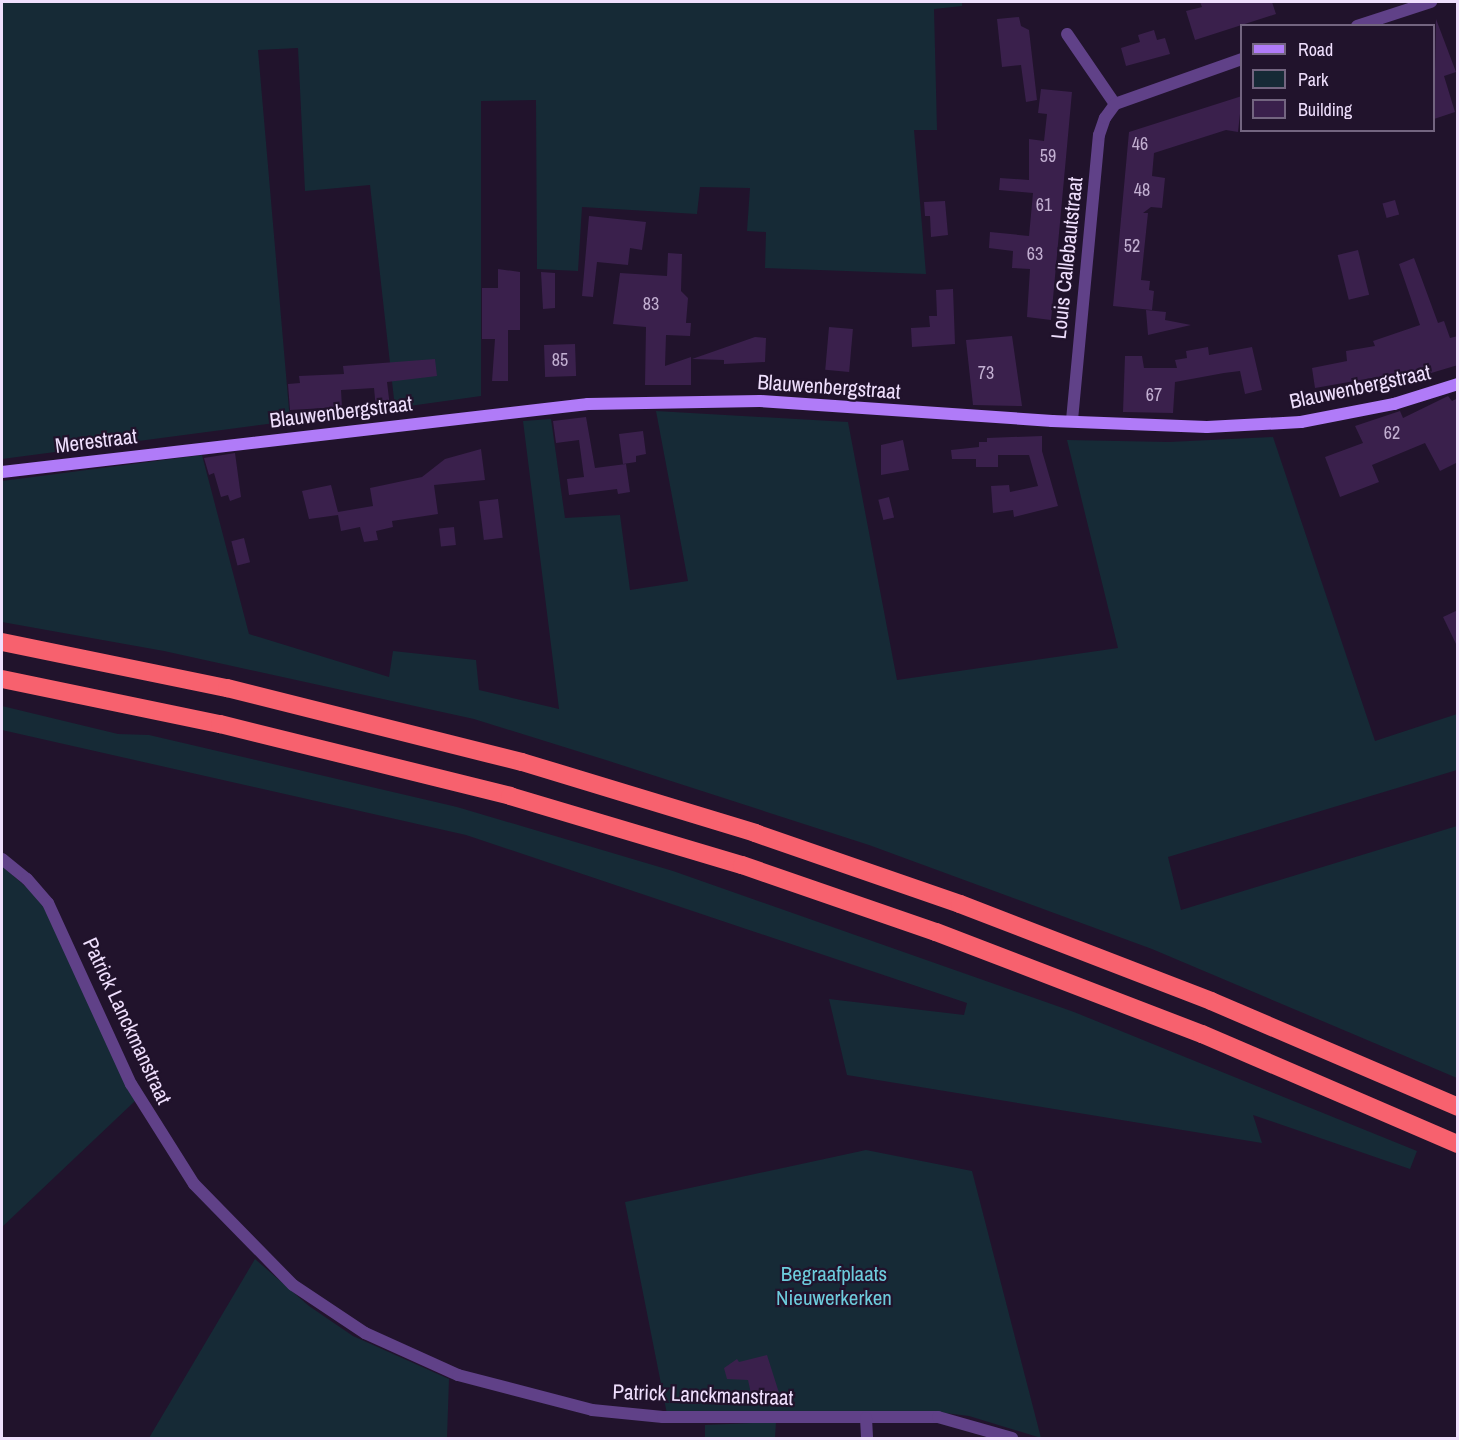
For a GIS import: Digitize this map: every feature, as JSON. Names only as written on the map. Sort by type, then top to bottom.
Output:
[{"type":"highway","points":[[2,642],[227,688],[500,757],[755,833],[960,904],[1189,993],[1458,1107]]},
{"type":"highway","points":[[2,679],[220,724],[487,790],[742,864],[936,932],[1202,1034],[1458,1144]]},
{"type":"street","points":[[1362,24],[1431,2]]},
{"type":"street","points":[[1067,34],[1115,104],[1240,60]]},
{"type":"street","name":"Louis Callebautstraat","points":[[1072,420],[1099,135],[1115,104]]},
{"type":"street","name":"Blauwenbergstraat","points":[[194,449],[517,409],[676,400],[760,401],[1207,427],[1301,422],[1394,404],[1458,384]]},
{"type":"street","name":"Merestraat","points":[[2,472],[194,449]]},
{"type":"street","name":"Patrick Lanckmanstraat","points":[[2,859],[27,879],[48,903],[131,1084],[194,1184],[276,1270],[339,1318],[389,1347],[458,1375],[592,1410],[663,1417],[938,1417],[1012,1438]]},
{"type":"street","points":[[866,1418],[867,1438]]},
{"type":"green space","points":[[2,2],[962,2],[962,6],[934,9],[937,130],[914,130],[926,274],[765,268],[766,232],[747,231],[750,188],[700,187],[697,214],[582,207],[578,271],[537,269],[536,100],[481,101],[481,396],[395,408],[370,185],[305,191],[298,48],[258,50],[290,421],[2,459]]},
{"type":"green space","points":[[656,411],[848,422],[897,680],[1118,648],[1067,440],[1169,442],[1273,437],[1375,741],[1457,714],[1457,770],[1168,857],[1181,910],[1457,826],[1457,1078],[1152,949],[869,845],[609,761],[474,719],[164,651],[2,622],[2,481],[202,455],[249,634],[389,677],[393,651],[476,660],[479,690],[559,709],[523,421],[551,419],[565,518],[620,515],[630,590],[688,581]]},
{"type":"green space","points":[[2,706],[118,734],[149,735],[457,807],[673,871],[1074,1012],[1417,1151],[1410,1169],[1253,1115],[1262,1143],[847,1075],[829,999],[964,1015],[967,1003],[466,835],[2,730]]},
{"type":"green space","points":[[2,866],[40,899],[135,1101],[2,1227]]},
{"type":"green space","name":"Begraafplaats Nieuwerkerken","points":[[866,1150],[972,1171],[1041,1438],[969,1416],[937,1412],[667,1414],[625,1202]]},
{"type":"green space","points":[[255,1259],[309,1306],[353,1336],[449,1379],[447,1438],[149,1438]]},
{"type":"green space","points":[[776,1422],[775,1438],[705,1438],[705,1425]]},
{"type":"building","points":[[1200,2],[1272,2],[1276,14],[1195,40],[1186,11],[1202,7]]},
{"type":"building","points":[[1019,17],[1021,26],[1029,30],[1037,100],[1026,102],[1021,65],[1002,67],[997,19]]},
{"type":"building","points":[[1436,19],[1456,72],[1444,76],[1455,112],[1435,119]]},
{"type":"building","points":[[1154,30],[1157,40],[1165,38],[1170,54],[1126,66],[1121,48],[1140,42],[1138,35]]},
{"type":"building","points":[[1041,89],[1072,92],[1051,320],[1027,317],[1030,269],[1012,268],[1013,251],[989,248],[990,232],[1029,236],[1033,193],[999,190],[1000,178],[1029,180],[1029,139],[1044,141],[1047,114],[1038,113]]},
{"type":"building","points":[[1240,97],[1238,132],[1226,130],[1154,153],[1152,176],[1165,178],[1162,208],[1151,207],[1143,213],[1148,213],[1141,280],[1150,281],[1149,290],[1154,291],[1152,310],[1113,306],[1129,132]]},
{"type":"building","points":[[1395,200],[1399,214],[1387,218],[1383,204]]},
{"type":"building","points":[[945,201],[948,235],[931,237],[930,216],[925,216],[924,202]]},
{"type":"building","points":[[589,216],[646,222],[642,250],[630,248],[628,265],[597,262],[593,297],[582,296]]},
{"type":"building","points":[[1358,250],[1369,295],[1349,300],[1338,255]]},
{"type":"building","points":[[668,253],[682,254],[681,291],[688,298],[686,323],[691,323],[690,336],[666,335],[665,366],[691,357],[691,385],[645,385],[646,327],[613,324],[620,273],[667,276]]},
{"type":"building","points":[[1414,258],[1438,323],[1444,321],[1450,338],[1458,336],[1458,365],[1391,385],[1389,377],[1383,376],[1315,388],[1312,368],[1347,361],[1346,351],[1375,346],[1373,341],[1420,325],[1399,264]]},
{"type":"building","points":[[498,269],[520,272],[520,330],[508,330],[508,381],[492,381],[495,339],[482,339],[482,288],[498,288]]},
{"type":"building","points":[[541,272],[555,273],[555,308],[543,309]]},
{"type":"building","points":[[953,289],[955,344],[912,347],[911,328],[930,327],[929,316],[937,316],[936,290]]},
{"type":"building","points":[[1146,310],[1166,312],[1165,320],[1191,325],[1148,335]]},
{"type":"building","points":[[829,327],[853,329],[849,372],[825,370]]},
{"type":"building","points":[[1012,336],[1022,406],[973,405],[966,340]]},
{"type":"building","points":[[755,337],[766,338],[765,362],[724,364],[724,360],[692,359]]},
{"type":"building","points":[[575,344],[576,376],[545,377],[544,345]]},
{"type":"building","points":[[1208,347],[1209,355],[1252,347],[1262,390],[1245,394],[1240,371],[1224,373],[1175,382],[1173,413],[1123,412],[1125,356],[1142,356],[1144,368],[1177,368],[1175,360],[1187,358],[1186,351]]},
{"type":"building","points":[[435,359],[437,376],[387,382],[390,407],[376,409],[374,388],[341,390],[342,407],[290,410],[288,384],[300,383],[299,376],[344,374],[343,366]]},
{"type":"building","points":[[1448,396],[1452,401],[1458,398],[1458,462],[1440,471],[1425,443],[1372,465],[1379,482],[1340,497],[1325,457],[1363,443],[1355,426],[1400,411],[1403,418]]},
{"type":"building","points":[[586,417],[595,468],[626,464],[630,492],[618,494],[617,489],[569,495],[567,479],[584,477],[579,440],[556,443],[553,421]]},
{"type":"building","points":[[643,431],[646,454],[636,456],[636,462],[623,464],[619,434]]},
{"type":"building","points":[[1042,436],[1042,451],[1058,506],[1014,517],[1013,510],[993,513],[991,486],[1009,485],[1010,492],[1038,486],[1029,455],[998,455],[998,467],[976,467],[976,459],[952,459],[951,450],[979,447],[979,442],[987,442],[987,438]]},
{"type":"building","points":[[903,440],[909,470],[881,475],[881,445]]},
{"type":"building","points":[[481,449],[485,480],[434,485],[438,514],[392,521],[393,527],[376,531],[378,540],[364,542],[360,527],[341,531],[338,515],[309,519],[302,491],[331,485],[338,512],[373,506],[370,488],[422,477],[445,459]]},
{"type":"building","points":[[235,453],[241,497],[230,501],[228,495],[221,497],[214,473],[209,475],[204,458]]},
{"type":"building","points":[[889,497],[894,517],[883,520],[878,500]]},
{"type":"building","points":[[498,499],[503,538],[484,540],[479,501]]},
{"type":"building","points":[[454,527],[456,545],[441,546],[439,529]]},
{"type":"building","points":[[244,538],[250,562],[237,565],[231,541]]},
{"type":"building","points":[[1458,610],[1458,648],[1443,617]]},
{"type":"building","points":[[767,1355],[780,1396],[753,1403],[748,1380],[727,1379],[724,1368],[737,1359],[739,1362]]}]
